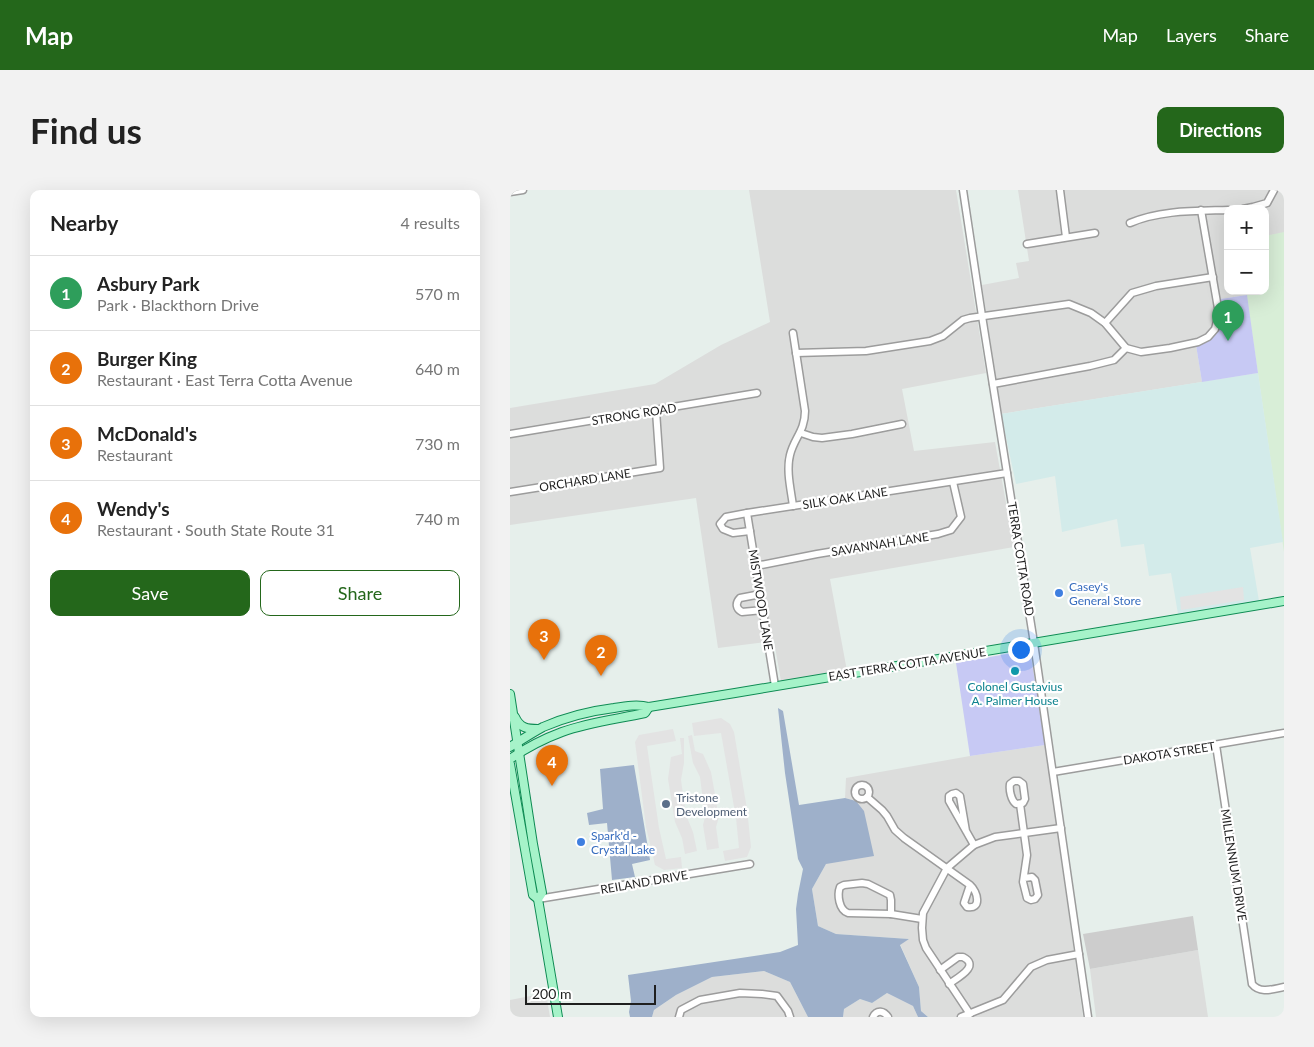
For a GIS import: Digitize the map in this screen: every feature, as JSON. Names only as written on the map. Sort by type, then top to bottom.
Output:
[{"type":"main road","name":"EAST TERRA COTTA AVENUE","points":[[510,747],[540,729],[567,718],[592,711],[622,706],[643,705],[649,707],[1284,601]]},
{"type":"main road","points":[[510,694],[542,893],[538,899]]},
{"type":"main road","name":"EAST TERRA COTTA AVENUE","points":[[510,759],[562,732],[645,713],[649,707]]},
{"type":"main road","points":[[513,715],[520,726],[540,729]]},
{"type":"main road","points":[[510,764],[533,895],[538,899],[558,1017]]},
{"type":"main road","points":[[510,783],[515,795]]},
{"type":"street","points":[[510,192],[523,190]]},
{"type":"street","name":"TERRA COTTA ROAD","points":[[964,190],[1034,643],[1088,1017]]},
{"type":"street","points":[[1060,190],[1066,237]]},
{"type":"street","points":[[1260,205],[1267,203],[1274,190]]},
{"type":"street","points":[[796,353],[866,351],[930,341],[943,336],[963,320],[970,318],[1069,304],[1091,313],[1106,323],[1126,348],[1141,352],[1156,351],[1198,342],[1208,337],[1215,329],[1218,314],[1201,210]]},
{"type":"street","points":[[1130,223],[1144,217],[1201,210],[1224,210]]},
{"type":"street","points":[[1027,244],[1095,233]]},
{"type":"street","points":[[1106,323],[1132,293],[1156,286],[1213,277]]},
{"type":"street","points":[[792,332],[805,406],[805,418],[801,433],[792,447],[789,461],[793,506]]},
{"type":"street","points":[[993,384],[1114,360],[1126,348]]},
{"type":"street","name":"STRONG ROAD","points":[[510,434],[758,393]]},
{"type":"street","name":"ORCHARD LANE","points":[[510,492],[660,468],[656,410]]},
{"type":"street","points":[[801,433],[813,438],[822,438],[902,424]]},
{"type":"street","name":"SILK OAK LANE","points":[[750,531],[732,533],[723,530],[720,524],[726,517],[747,513],[1007,473]]},
{"type":"street","name":"SAVANNAH LANE","points":[[756,566],[938,534],[951,530],[961,517],[953,482]]},
{"type":"street","name":"MISTWOOD LANE","points":[[747,513],[775,686]]},
{"type":"street","points":[[760,594],[740,598],[736,602],[740,611],[745,613],[763,610]]},
{"type":"street","name":"DAKOTA STREET","points":[[1053,772],[1284,734]]},
{"type":"street","name":"MILLENNIUM DRIVE","points":[[1216,745],[1252,984],[1256,989],[1261,990],[1284,987]]},
{"type":"street","points":[[966,831],[961,798],[957,794],[952,794],[949,796],[949,801],[966,831],[974,845]]},
{"type":"street","points":[[867,797],[887,816],[895,830],[904,838],[970,885]]},
{"type":"street","points":[[1020,804],[1027,855],[1024,878]]},
{"type":"street","points":[[970,1014],[928,953],[924,944],[922,919],[927,903],[947,868],[974,845],[995,837],[1061,828]]},
{"type":"street","name":"REILAND DRIVE","points":[[538,899],[750,864]]},
{"type":"street","points":[[891,914],[891,900],[888,894],[864,883],[844,885],[838,892],[841,907],[846,913],[891,914],[922,919]]},
{"type":"street","points":[[961,1017],[1003,1000],[1031,967],[1047,960],[1079,954]]},
{"type":"street","points":[[940,970],[958,957],[963,957],[969,961],[968,970],[949,984]]},
{"type":"street","points":[[679,1017],[681,1010],[700,1000],[740,994],[777,996],[790,1017]]},
{"type":"street","points":[[873,1017],[876,1013],[881,1012],[885,1013],[888,1017]]},
{"type":"shaded area","points":[[749,190],[956,190],[986,373],[902,389],[914,451],[995,442],[1014,547],[830,579],[847,671],[781,681],[774,641],[718,648],[696,498],[510,525],[510,408],[655,384],[721,345],[770,322]]},
{"type":"shaded area","points":[[1018,190],[1284,190],[1284,233],[1269,235],[1269,205],[1224,205],[1224,295],[1247,295],[1220,299],[1221,310],[1216,329],[1196,345],[1202,382],[1001,414],[982,285],[1019,278],[1016,263],[1029,261]]},
{"type":"shaded area","points":[[1284,232],[1284,552],[1247,295],[1269,295],[1269,235]]},
{"type":"shaded area","points":[[1247,295],[1258,373],[1202,382],[1196,345],[1209,338],[1221,310],[1220,299]]},
{"type":"shaded area","points":[[1258,373],[1283,542],[1250,548],[1259,601],[1178,614],[1171,573],[1149,576],[1144,544],[1121,547],[1117,519],[1062,532],[1055,476],[1016,484],[1001,414]]},
{"type":"shaded area","points":[[1243,587],[1244,600],[1181,610],[1180,597]]},
{"type":"shaded area","points":[[1030,650],[1045,745],[970,756],[956,663]]},
{"type":"shaded area","points":[[778,708],[783,711],[799,805],[845,798],[856,801],[864,811],[874,856],[826,864],[812,889],[818,926],[836,934],[909,939],[900,945],[919,987],[921,1011],[928,1017],[918,1017],[913,1006],[887,993],[872,1003],[860,999],[844,1009],[843,1017],[808,1017],[790,982],[764,971],[712,977],[676,995],[654,1010],[652,1017],[630,1017],[631,1001],[628,975],[780,952],[798,945],[796,909],[803,869],[798,859],[785,773]]},
{"type":"shaded area","points":[[721,718],[730,724],[734,732],[747,809],[751,847],[747,857],[725,861],[723,851],[739,848],[736,818],[721,733],[694,736],[692,723]]},
{"type":"shaded area","points":[[673,729],[676,741],[647,746],[659,828],[666,859],[681,857],[682,868],[664,870],[655,865],[646,827],[635,742],[639,735]]},
{"type":"shaded area","points":[[692,735],[695,751],[703,754],[711,772],[719,817],[716,827],[719,848],[707,850],[703,825],[705,817],[700,777],[693,763],[688,736]]},
{"type":"shaded area","points":[[680,738],[684,738],[684,763],[681,780],[686,815],[693,832],[697,851],[685,854],[682,838],[675,822],[668,779],[671,757],[682,754]]},
{"type":"shaded area","points":[[1045,745],[1083,1017],[928,1017],[921,1011],[919,987],[900,944],[909,939],[836,934],[818,926],[812,889],[856,801],[845,798],[846,778]]},
{"type":"shaded area","points":[[634,765],[650,860],[632,864],[635,877],[612,880],[607,823],[589,825],[587,813],[603,809],[600,769]]},
{"type":"shaded area","points":[[1193,916],[1198,950],[1090,969],[1083,934]]},
{"type":"shaded area","points":[[1198,950],[1208,1017],[1096,1017],[1090,969]]},
{"type":"shaded area","points":[[764,971],[790,982],[808,1017],[652,1017],[654,1010],[676,995],[712,977]]},
{"type":"shaded area","points":[[546,993],[550,1017],[510,1017],[510,1000]]},
{"type":"shaded area","points":[[887,993],[913,1006],[918,1017],[843,1017],[844,1009],[860,999],[872,1003]]},
{"type":"place","name":"Asbury Park","points":[[1228,341]]},
{"type":"place","name":"Casey's General Store","points":[[1059,593]]},
{"type":"place","name":"McDonald's","points":[[544,660]]},
{"type":"place","name":"Colonel Gustavius A. Palmer House","points":[[1015,671]]},
{"type":"place","name":"Burger King","points":[[601,676]]},
{"type":"place","name":"Wendy's","points":[[552,786]]},
{"type":"place","name":"Tristone Development","points":[[666,804]]},
{"type":"place","name":"Spark'd - Crystal Lake","points":[[581,842]]}]
